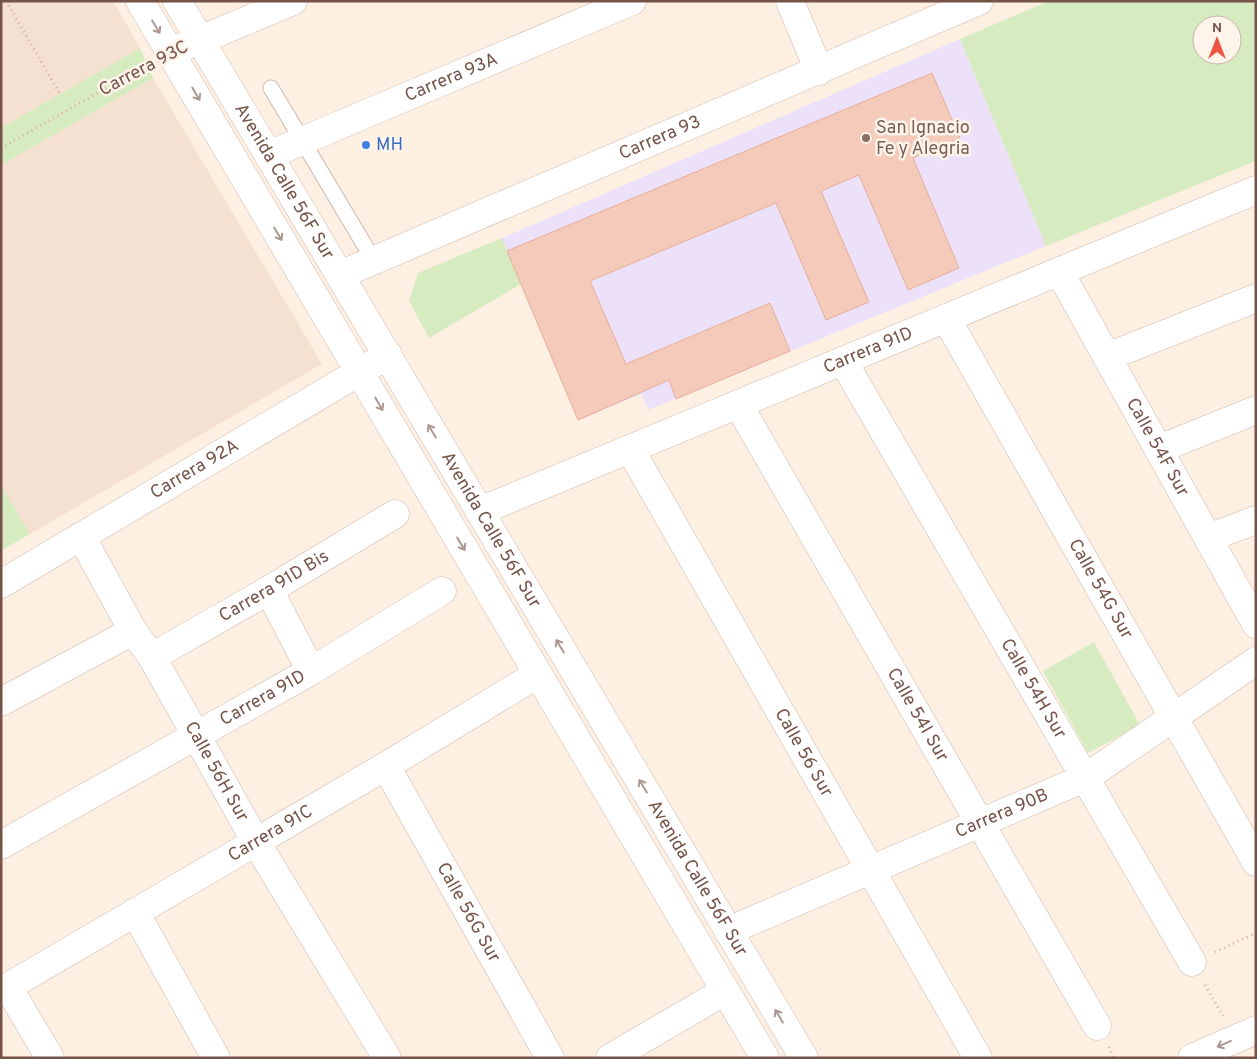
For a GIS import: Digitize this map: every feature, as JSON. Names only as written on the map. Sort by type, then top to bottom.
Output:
[{"type":"street","name":"Avenida Calle 56F Sur","points":[[140,1],[765,1058]]},
{"type":"street","name":"Avenida Calle 56F Sur","points":[[177,1],[804,1058]]},
{"type":"street","name":"Carrera 93C","points":[[171,52],[293,1]]},
{"type":"street","name":"Carrera 93A","points":[[269,155],[632,1]]},
{"type":"street","points":[[790,1],[819,71]]},
{"type":"street","name":"Carrera 93","points":[[340,275],[979,1]]},
{"type":"street","name":"Carrera 91D","points":[[480,511],[1256,190]]},
{"type":"street","name":"Calle 54F Sur","points":[[1059,272],[1256,624]]},
{"type":"street","points":[[1107,357],[1256,298]]},
{"type":"street","name":"Calle 54G Sur","points":[[946,318],[1256,862]]},
{"type":"street","name":"Carrera 92A","points":[[1,584],[388,355]]},
{"type":"street","name":"Calle 54H Sur","points":[[843,361],[1192,962]]},
{"type":"street","name":"Calle 54I Sur","points":[[738,404],[1096,1026]]},
{"type":"street","points":[[1159,449],[1256,410]]},
{"type":"street","name":"Calle 56 Sur","points":[[630,448],[978,1058]]},
{"type":"street","name":"Carrera 91D Bis","points":[[152,657],[396,514]]},
{"type":"street","points":[[1208,538],[1256,520]]},
{"type":"street","name":"Calle 56H Sur","points":[[81,536],[132,630],[152,657],[256,842],[387,1058]]},
{"type":"street","points":[[269,590],[311,671]]},
{"type":"street","name":"Carrera 91D","points":[[1,846],[311,671],[442,592]]},
{"type":"street","points":[[1,702],[132,630]]},
{"type":"street","name":"Carrera 90B","points":[[728,931],[1085,778],[1256,661]]},
{"type":"street","name":"Carrera 91C","points":[[5,989],[386,766],[538,674]]},
{"type":"street","name":"Calle 56G Sur","points":[[386,766],[550,1058]]},
{"type":"street","points":[[135,912],[216,1058]]},
{"type":"street","points":[[5,989],[50,1058]]},
{"type":"street","points":[[610,1058],[725,991]]},
{"type":"street","points":[[1192,1058],[1256,1030]]},
{"type":"lane","points":[[271,88],[374,261]]},
{"type":"path","points":[[6,1],[60,94]]},
{"type":"path","name":"Carrera 93C","points":[[1,148],[171,52]]},
{"type":"path","points":[[1224,1017],[1192,962],[1256,933]]},
{"type":"shaded area","points":[[1,1],[113,1],[140,48],[1,128]]},
{"type":"shaded area","name":"San Ignacio Fe y Alegria","points":[[960,39],[1046,246],[648,410],[641,394],[578,420],[502,238]]},
{"type":"shaded area","points":[[153,78],[322,364],[30,534],[1,485],[1,165]]},
{"type":"green space","points":[[1049,1],[1256,1],[1256,161],[1046,246],[960,39]]},
{"type":"green space","points":[[140,48],[153,78],[1,165],[1,128]]},
{"type":"green space","points":[[502,238],[521,284],[429,338],[409,301],[418,273]]},
{"type":"green space","points":[[1,485],[30,534],[1,551]]},
{"type":"green space","points":[[1094,642],[1140,725],[1088,753],[1043,671]]},
{"type":"building","points":[[932,73],[960,138],[913,158],[959,268],[908,290],[859,175],[821,191],[869,302],[826,320],[776,203],[590,281],[626,364],[770,303],[790,351],[676,399],[669,380],[578,420],[507,251]]},
{"type":"place","name":"San Ignacio Fe y Alegria","points":[[866,138]]},
{"type":"place","name":"MH","points":[[366,145]]}]
